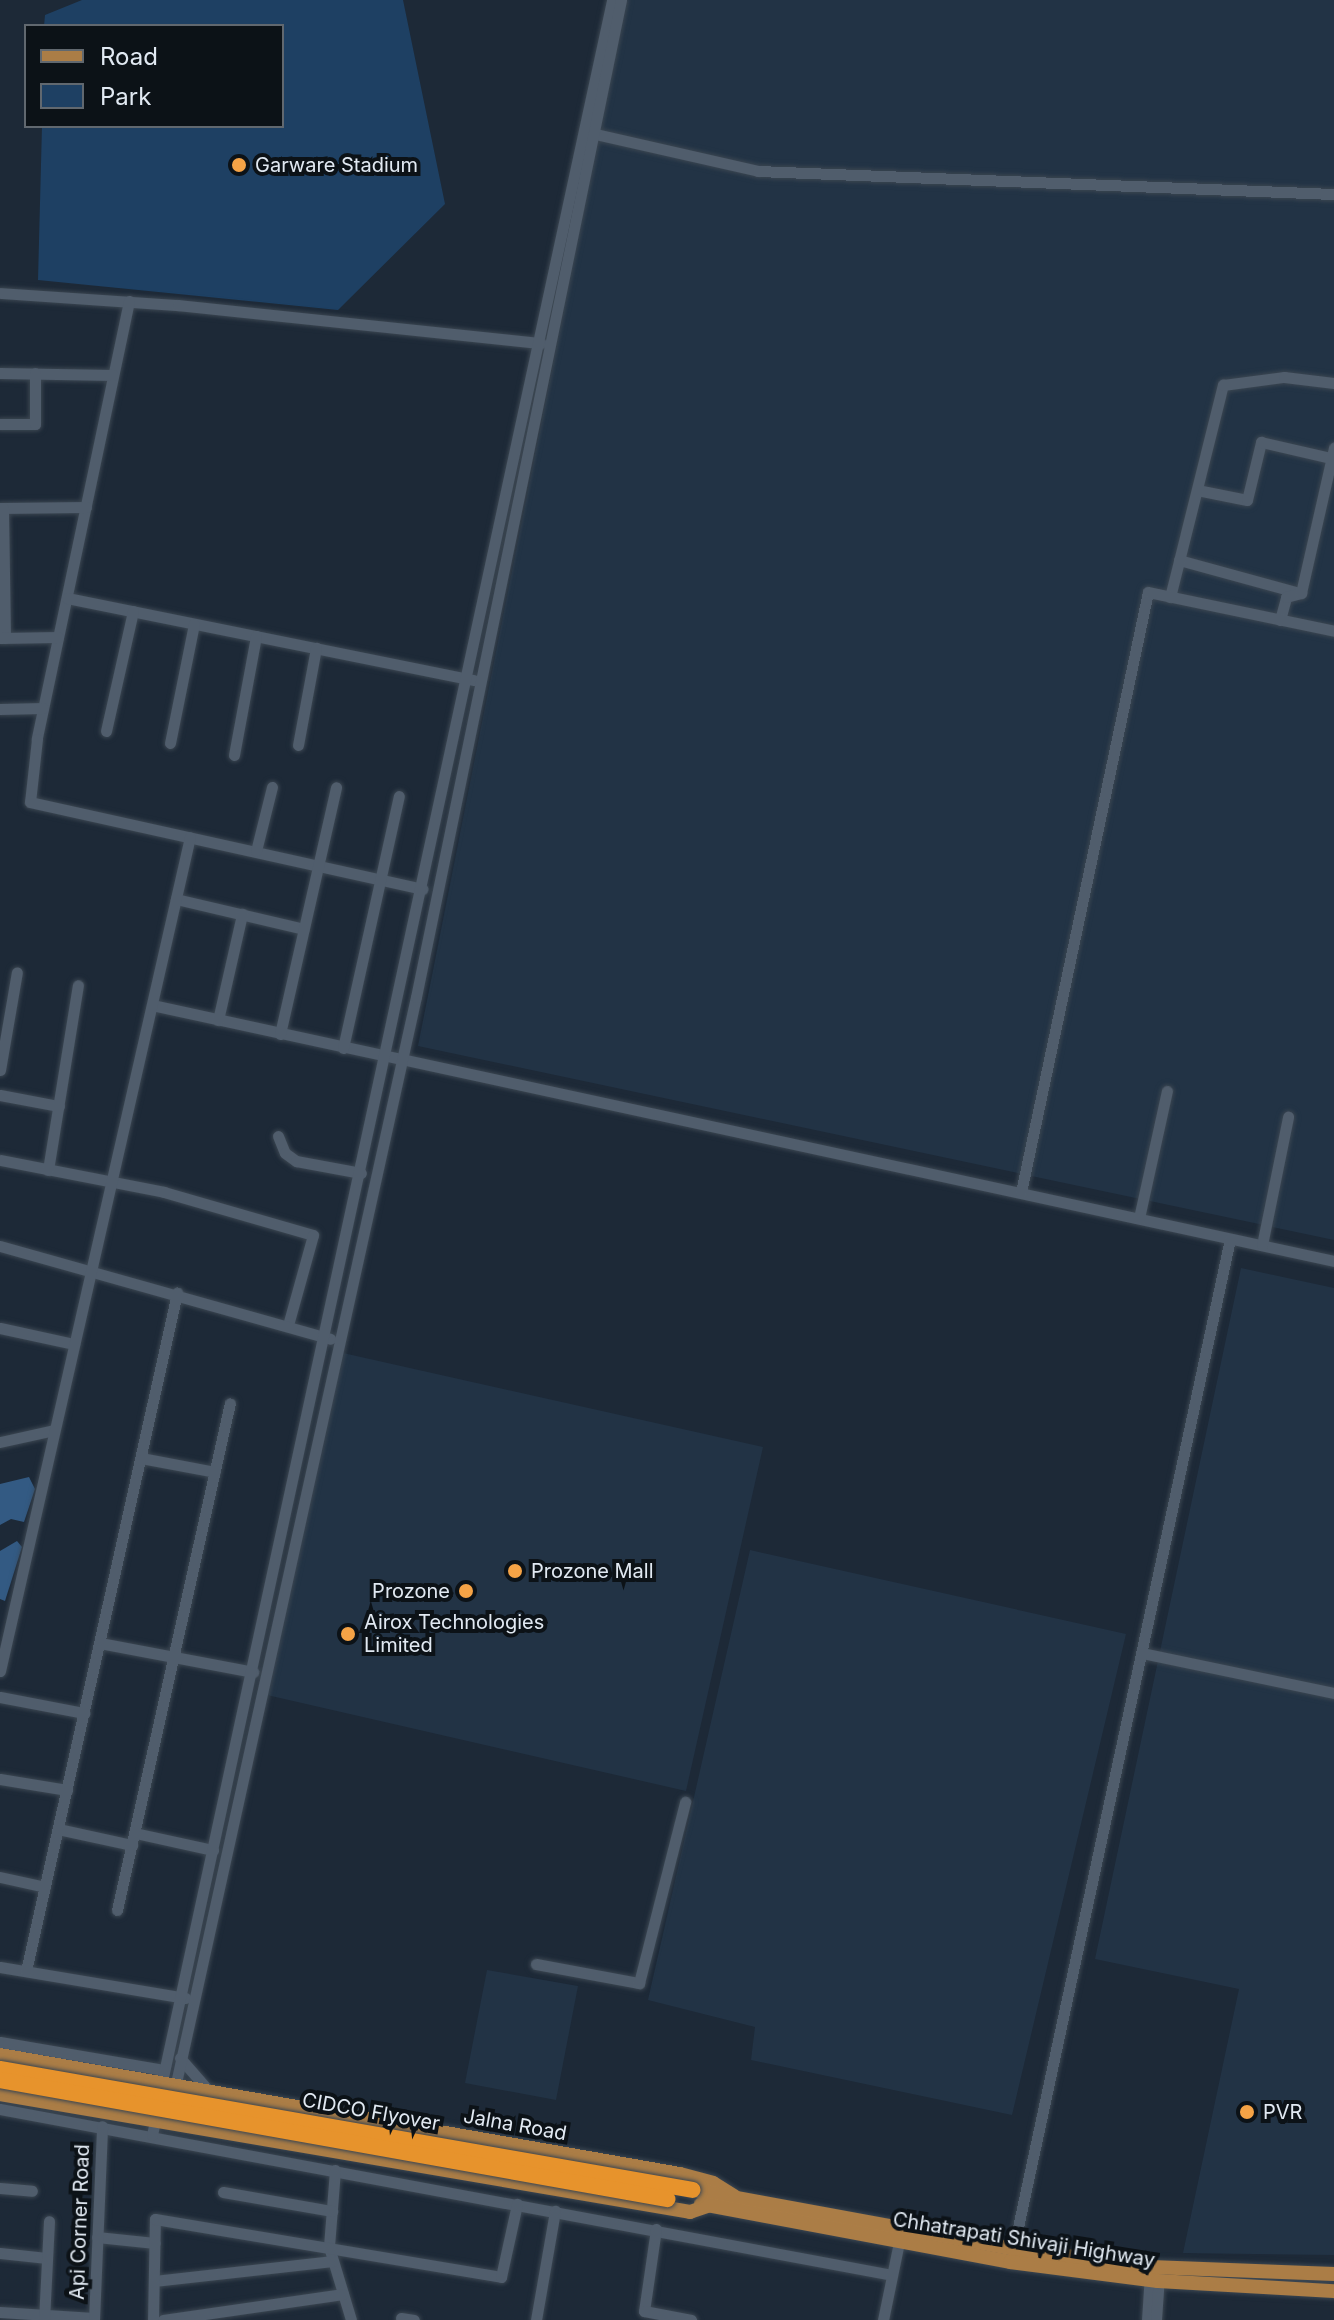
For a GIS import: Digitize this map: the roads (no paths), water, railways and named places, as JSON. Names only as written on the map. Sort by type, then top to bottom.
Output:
[{"type":"highway","name":"CIDCO Flyover","points":[[0,2069],[693,2190]]},
{"type":"highway","name":"CIDCO Flyover","points":[[0,2080],[667,2199]]},
{"type":"main road","name":"Jalna Road","points":[[0,2055],[167,2080],[209,2091],[680,2174],[713,2183],[734,2196]]},
{"type":"main road","points":[[0,2094],[162,2119],[690,2212],[710,2205]]},
{"type":"main road","name":"CIDCO Flyover","points":[[693,2190],[734,2196]]},
{"type":"main road","name":"Chhatrapati Shivaji Highway","points":[[734,2196],[1012,2256]]},
{"type":"main road","name":"CIDCO Flyover","points":[[667,2199],[710,2205]]},
{"type":"main road","name":"Chhatrapati Shivaji Highway","points":[[710,2205],[899,2242],[1154,2274],[1334,2291]]},
{"type":"main road","name":"Chhatrapati Shivaji Highway","points":[[1154,2274],[1334,2274]]},
{"type":"street","points":[[494,582],[537,342],[601,69],[612,0]]},
{"type":"street","points":[[601,69],[621,0]]},
{"type":"street","points":[[587,132],[758,171],[1334,194]]},
{"type":"street","points":[[167,2080],[180,2058],[194,2000],[401,1061],[473,680],[551,344],[587,132]]},
{"type":"street","points":[[0,293],[129,301],[551,344]]},
{"type":"street","points":[[129,301],[43,708],[30,802],[422,889]]},
{"type":"street","points":[[0,373],[113,375]]},
{"type":"street","points":[[0,424],[35,424],[35,373]]},
{"type":"street","points":[[1170,597],[1223,385],[1284,377],[1334,383]]},
{"type":"street","points":[[1197,490],[1247,500],[1261,442],[1333,453],[1301,593]]},
{"type":"street","points":[[58,637],[3,638],[2,508],[86,507]]},
{"type":"street","points":[[1179,560],[1301,593]]},
{"type":"street","points":[[1021,1192],[1148,592],[1334,631]]},
{"type":"street","points":[[1280,620],[1286,597],[1301,593]]},
{"type":"street","points":[[67,598],[473,680]]},
{"type":"street","points":[[106,731],[133,611]]},
{"type":"street","points":[[170,743],[194,624]]},
{"type":"street","points":[[234,755],[256,636]]},
{"type":"street","points":[[298,745],[316,648]]},
{"type":"street","points":[[152,2135],[162,2119],[180,1998],[384,1057],[473,680]]},
{"type":"street","points":[[0,709],[43,708]]},
{"type":"street","points":[[256,851],[272,787]]},
{"type":"street","points":[[280,1034],[336,787]]},
{"type":"street","points":[[343,1048],[399,796]]},
{"type":"street","points":[[0,1671],[6,1619],[92,1270],[190,837]]},
{"type":"street","points":[[176,899],[304,929]]},
{"type":"street","points":[[218,1020],[242,914]]},
{"type":"street","points":[[0,1070],[17,972]]},
{"type":"street","points":[[48,1170],[78,985]]},
{"type":"street","points":[[152,1005],[1334,1261]]},
{"type":"street","points":[[1139,1218],[1167,1091]]},
{"type":"street","points":[[0,1095],[59,1106]]},
{"type":"street","points":[[1262,1245],[1288,1117]]},
{"type":"street","points":[[278,1136],[291,1159],[361,1173]]},
{"type":"street","points":[[0,1160],[112,1182],[313,1235],[288,1325]]},
{"type":"street","points":[[1012,2256],[1230,1239]]},
{"type":"street","points":[[0,1246],[288,1325],[340,1335]]},
{"type":"street","points":[[26,1971],[177,1293]]},
{"type":"street","points":[[0,1328],[74,1344]]},
{"type":"street","points":[[117,1910],[230,1403]]},
{"type":"street","points":[[0,1442],[54,1430]]},
{"type":"street","points":[[141,1458],[215,1472]]},
{"type":"street","points":[[100,1643],[175,1654],[253,1672]]},
{"type":"street","points":[[1142,1653],[1334,1693]]},
{"type":"street","points":[[0,1697],[84,1713]]},
{"type":"street","points":[[0,1779],[67,1790]]},
{"type":"street","points":[[536,1964],[639,1983],[685,1802]]},
{"type":"street","points":[[58,1829],[213,1850]]},
{"type":"street","points":[[0,1877],[45,1887]]},
{"type":"street","points":[[0,1967],[194,2000]]},
{"type":"street","points":[[0,2042],[167,2080]]},
{"type":"street","points":[[180,2058],[209,2091]]},
{"type":"street","points":[[0,2109],[892,2275]]},
{"type":"street","name":"Api Corner Road","points":[[94,2319],[102,2126]]},
{"type":"street","points":[[335,2170],[329,2247],[351,2320]]},
{"type":"street","points":[[0,2188],[32,2191]]},
{"type":"street","points":[[223,2192],[332,2211]]},
{"type":"street","points":[[153,2320],[155,2219],[501,2277],[517,2204]]},
{"type":"street","points":[[536,2320],[555,2211]]},
{"type":"street","points":[[44,2318],[49,2221]]},
{"type":"street","points":[[656,2229],[644,2311],[691,2320]]},
{"type":"street","points":[[97,2237],[155,2243]]},
{"type":"street","points":[[883,2320],[899,2242]]},
{"type":"street","points":[[0,2253],[47,2258]]},
{"type":"street","points":[[154,2281],[333,2261]]},
{"type":"street","points":[[1147,2320],[1154,2274]]},
{"type":"street","points":[[1154,2274],[1156,2320]]},
{"type":"street","points":[[163,2320],[343,2294]]},
{"type":"street","points":[[0,2312],[44,2318],[94,2319]]},
{"type":"place","name":"Garware Stadium","points":[[239,165]]},
{"type":"place","name":"Prozone Mall","points":[[515,1571]]},
{"type":"place","name":"Prozone","points":[[466,1591]]},
{"type":"place","name":"Airox Technologies Limited","points":[[348,1634]]},
{"type":"place","name":"PVR","points":[[1247,2112]]}]
